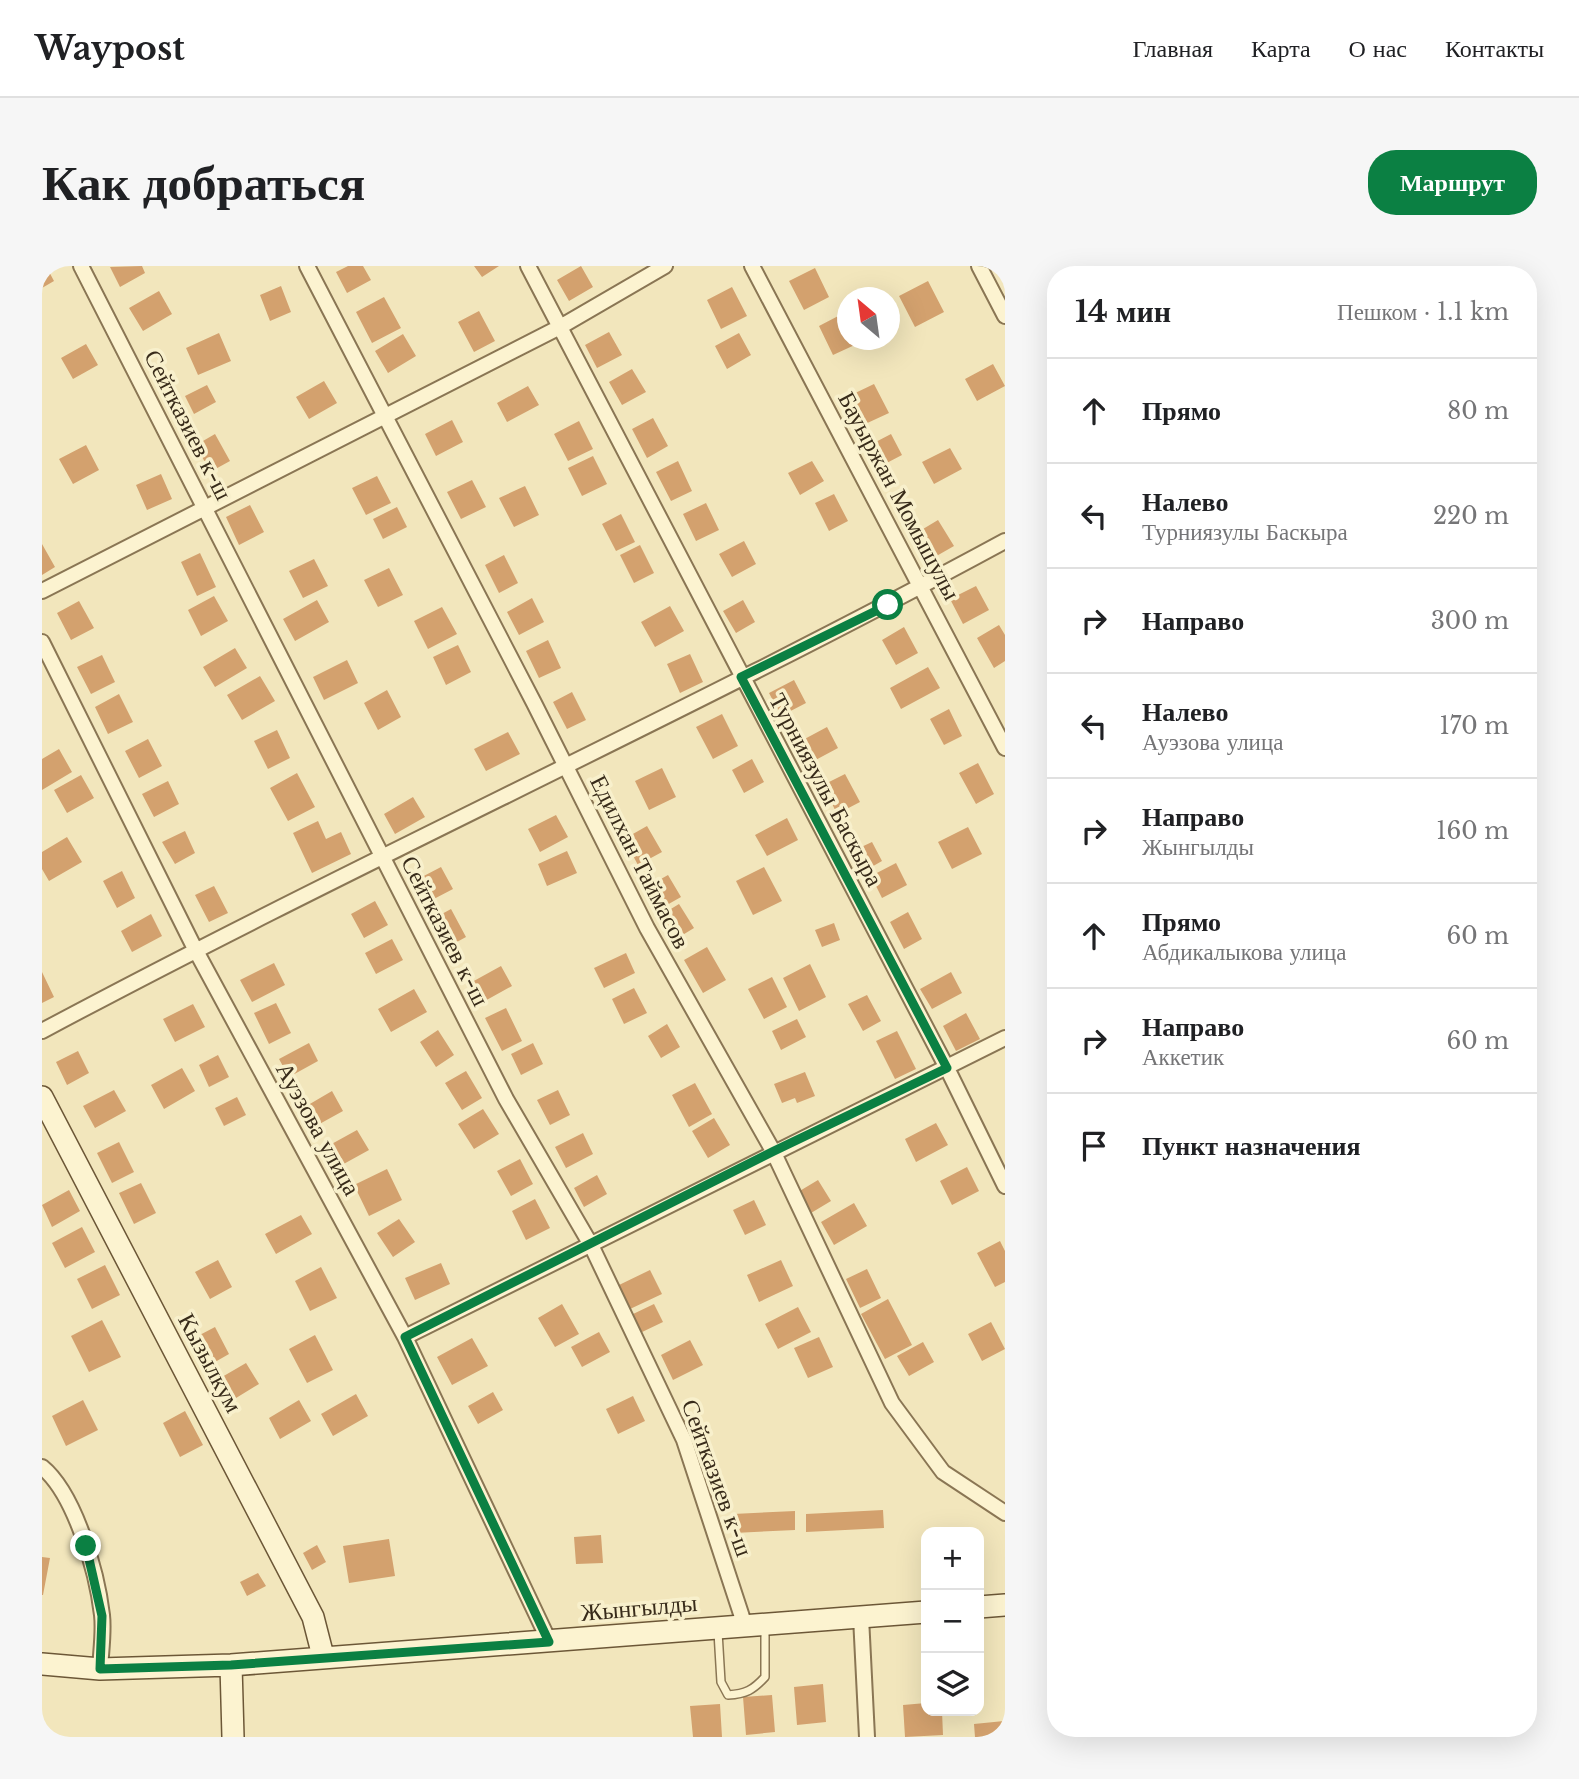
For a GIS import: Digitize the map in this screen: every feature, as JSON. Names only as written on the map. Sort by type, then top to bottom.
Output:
[{"type":"street","name":"Сейтказиев к-ш","points":[[81,266],[506,1099],[591,1245],[684,1440],[755,1625]]},
{"type":"street","name":"Едилхан Таймасов","points":[[307,266],[647,928],[774,1151],[892,1403],[943,1472],[1005,1513]]},
{"type":"street","name":"Турниязулы Баскыра","points":[[528,266],[947,1068],[1005,1186]]},
{"type":"street","points":[[42,591],[560,327],[665,266]]},
{"type":"street","name":"Бауыржан Момышулы","points":[[752,266],[1005,748]]},
{"type":"street","points":[[979,266],[1005,316]]},
{"type":"street","points":[[42,1031],[195,949],[920,587],[1005,541]]},
{"type":"street","name":"Ауэзова улица","points":[[42,642],[195,949],[405,1337],[549,1642]]},
{"type":"street","points":[[405,1337],[1005,1038]]},
{"type":"street","name":"Кызылкум","points":[[42,1097],[313,1617],[323,1656]]},
{"type":"street","points":[[42,1467],[55,1478],[86,1546],[102,1616],[100,1669]]},
{"type":"street","points":[[984,1607],[1005,1605]]},
{"type":"street","name":"Жынгылды","points":[[42,1664],[100,1669],[231,1665],[921,1612]]},
{"type":"street","points":[[861,1617],[867,1737]]},
{"type":"street","points":[[231,1665],[233,1737]]},
{"type":"lane","points":[[718,1628],[721,1682],[728,1695],[739,1695],[753,1690],[765,1677],[755,1625]]},
{"type":"building","points":[[42,266],[46,266],[54,281],[42,288]]},
{"type":"building","points":[[142,266],[145,273],[120,287],[110,267]]},
{"type":"building","points":[[348,266],[363,266],[371,280],[347,293],[336,272]]},
{"type":"building","points":[[474,266],[499,266],[482,277]]},
{"type":"building","points":[[581,266],[593,287],[569,301],[557,280]]},
{"type":"building","points":[[815,268],[829,297],[804,310],[789,281]]},
{"type":"building","points":[[928,281],[944,312],[915,327],[900,295]]},
{"type":"building","points":[[281,286],[291,312],[270,321],[260,295]]},
{"type":"building","points":[[732,287],[747,316],[721,329],[707,300]]},
{"type":"building","points":[[159,291],[172,314],[143,331],[129,308]]},
{"type":"building","points":[[384,297],[401,328],[372,343],[356,312]]},
{"type":"building","points":[[479,311],[495,341],[474,352],[458,322]]},
{"type":"building","points":[[837,317],[837,350],[844,350],[833,355],[819,326]]},
{"type":"building","points":[[609,332],[622,355],[597,368],[585,345]]},
{"type":"building","points":[[219,333],[231,361],[198,375],[186,348]]},
{"type":"building","points":[[739,333],[751,355],[727,369],[715,346]]},
{"type":"building","points":[[403,334],[416,356],[388,373],[375,351]]},
{"type":"building","points":[[86,344],[98,365],[73,379],[61,358]]},
{"type":"building","points":[[993,364],[1005,386],[977,401],[965,379]]},
{"type":"building","points":[[632,369],[646,392],[622,405],[609,382]]},
{"type":"building","points":[[324,381],[337,403],[309,419],[296,397]]},
{"type":"building","points":[[874,384],[889,413],[863,425],[849,396]]},
{"type":"building","points":[[207,385],[216,402],[194,414],[185,396]]},
{"type":"building","points":[[528,386],[539,405],[507,422],[497,403]]},
{"type":"building","points":[[653,418],[668,446],[647,458],[632,429]]},
{"type":"building","points":[[452,420],[463,442],[436,456],[425,434]]},
{"type":"building","points":[[579,421],[593,449],[568,461],[554,434]]},
{"type":"building","points":[[215,434],[230,461],[210,472],[196,445]]},
{"type":"building","points":[[891,434],[902,455],[879,467],[868,446]]},
{"type":"building","points":[[86,445],[99,470],[73,484],[59,459]]},
{"type":"building","points":[[950,448],[962,469],[934,484],[922,462]]},
{"type":"building","points":[[593,456],[607,484],[582,496],[568,468]]},
{"type":"building","points":[[678,461],[692,491],[671,501],[656,472]]},
{"type":"building","points":[[812,461],[824,481],[800,495],[788,473]]},
{"type":"building","points":[[161,474],[172,499],[147,510],[136,485]]},
{"type":"building","points":[[377,476],[391,503],[366,515],[352,488]]},
{"type":"building","points":[[472,480],[486,507],[461,519],[447,492]]},
{"type":"building","points":[[525,486],[539,515],[514,527],[499,498]]},
{"type":"building","points":[[834,494],[848,521],[829,531],[815,503]]},
{"type":"building","points":[[706,503],[719,530],[696,541],[683,514]]},
{"type":"building","points":[[250,505],[264,532],[239,545],[226,517]]},
{"type":"building","points":[[397,507],[407,527],[383,539],[373,519]]},
{"type":"building","points":[[621,514],[635,542],[616,551],[602,524]]},
{"type":"building","points":[[938,520],[954,546],[933,558],[918,532]]},
{"type":"building","points":[[744,541],[756,564],[732,577],[719,554]]},
{"type":"building","points":[[42,544],[55,567],[42,575]]},
{"type":"building","points":[[640,545],[654,573],[634,583],[620,555]]},
{"type":"building","points":[[200,553],[216,587],[197,596],[181,562]]},
{"type":"building","points":[[504,555],[518,583],[499,593],[485,565]]},
{"type":"building","points":[[314,559],[328,586],[303,598],[289,571]]},
{"type":"building","points":[[389,568],[403,595],[378,607],[364,580]]},
{"type":"building","points":[[976,586],[989,610],[963,624],[950,599]]},
{"type":"building","points":[[214,596],[228,621],[201,636],[188,610]]},
{"type":"building","points":[[532,598],[544,622],[519,635],[507,612]]},
{"type":"building","points":[[317,600],[329,622],[295,641],[283,619]]},
{"type":"building","points":[[743,600],[755,622],[736,633],[723,611]]},
{"type":"building","points":[[79,601],[94,628],[71,640],[57,613]]},
{"type":"building","points":[[670,606],[684,631],[655,647],[641,622]]},
{"type":"building","points":[[442,607],[457,634],[428,649],[414,621]]},
{"type":"building","points":[[999,625],[1005,635],[1005,661],[994,668],[977,638]]},
{"type":"building","points":[[904,627],[918,653],[896,665],[882,640]]},
{"type":"building","points":[[548,640],[561,668],[539,678],[526,651]]},
{"type":"building","points":[[458,645],[471,672],[446,685],[433,657]]},
{"type":"building","points":[[235,648],[247,668],[215,687],[203,667]]},
{"type":"building","points":[[690,654],[703,682],[680,693],[667,664]]},
{"type":"building","points":[[102,655],[115,682],[91,694],[77,667]]},
{"type":"building","points":[[347,660],[358,683],[324,700],[313,677]]},
{"type":"building","points":[[928,667],[940,688],[901,709],[890,688]]},
{"type":"building","points":[[260,676],[275,701],[242,720],[227,695]]},
{"type":"building","points":[[794,680],[806,703],[781,716],[769,693]]},
{"type":"building","points":[[387,690],[401,717],[378,730],[364,703]]},
{"type":"building","points":[[572,692],[586,720],[567,729],[553,702]]},
{"type":"building","points":[[119,694],[133,722],[108,734],[95,707]]},
{"type":"building","points":[[949,709],[962,736],[944,745],[930,719]]},
{"type":"building","points":[[722,714],[738,746],[713,759],[696,727]]},
{"type":"building","points":[[827,727],[838,748],[810,763],[799,742]]},
{"type":"building","points":[[277,730],[290,758],[268,769],[254,741]]},
{"type":"building","points":[[508,732],[520,754],[486,771],[474,749]]},
{"type":"building","points":[[148,739],[162,766],[139,778],[125,751]]},
{"type":"building","points":[[59,749],[72,772],[42,790],[42,759]]},
{"type":"building","points":[[752,759],[764,782],[744,793],[732,770]]},
{"type":"building","points":[[978,763],[994,794],[976,804],[959,773]]},
{"type":"building","points":[[662,768],[676,797],[649,810],[635,781]]},
{"type":"building","points":[[297,773],[315,807],[288,821],[270,788]]},
{"type":"building","points":[[845,774],[860,802],[837,814],[823,785]]},
{"type":"building","points":[[81,775],[94,798],[67,813],[54,790]]},
{"type":"building","points":[[168,781],[179,804],[154,817],[142,794]]},
{"type":"building","points":[[413,797],[425,817],[395,834],[384,814]]},
{"type":"building","points":[[556,815],[568,837],[540,852],[528,829]]},
{"type":"building","points":[[787,818],[798,840],[767,856],[755,835]]},
{"type":"building","points":[[318,821],[326,839],[341,832],[351,854],[312,873],[293,833]]},
{"type":"building","points":[[647,826],[662,852],[638,865],[624,839]]},
{"type":"building","points":[[968,827],[982,854],[952,869],[938,842]]},
{"type":"building","points":[[185,831],[195,853],[175,864],[162,842]]},
{"type":"building","points":[[67,837],[82,862],[49,881],[42,869],[42,852]]},
{"type":"building","points":[[872,842],[882,861],[868,869],[857,849]]},
{"type":"building","points":[[567,851],[577,873],[547,886],[538,864]]},
{"type":"building","points":[[896,863],[907,885],[882,898],[871,876]]},
{"type":"building","points":[[441,867],[453,889],[430,901],[418,879]]},
{"type":"building","points":[[764,867],[782,901],[753,915],[736,881]]},
{"type":"building","points":[[122,871],[135,898],[117,908],[103,881]]},
{"type":"building","points":[[668,875],[681,897],[658,910],[645,888]]},
{"type":"building","points":[[214,886],[228,913],[209,922],[195,895]]},
{"type":"building","points":[[375,901],[388,925],[364,938],[351,914]]},
{"type":"building","points":[[679,904],[694,928],[676,939],[661,915]]},
{"type":"building","points":[[451,909],[466,937],[444,949],[429,921]]},
{"type":"building","points":[[908,912],[922,939],[904,949],[890,922]]},
{"type":"building","points":[[151,914],[162,936],[132,952],[121,931]]},
{"type":"building","points":[[834,923],[840,940],[822,947],[815,930]]},
{"type":"building","points":[[392,939],[403,960],[376,974],[365,953]]},
{"type":"building","points":[[707,947],[726,980],[703,993],[684,960]]},
{"type":"building","points":[[626,953],[635,973],[604,988],[594,968]]},
{"type":"building","points":[[274,963],[285,985],[252,1002],[240,980]]},
{"type":"building","points":[[810,964],[826,997],[799,1011],[783,978]]},
{"type":"building","points":[[501,966],[512,986],[483,1002],[472,982]]},
{"type":"building","points":[[42,972],[54,997],[42,1003]]},
{"type":"building","points":[[951,972],[962,993],[932,1009],[920,989]]},
{"type":"building","points":[[772,977],[787,1007],[764,1019],[748,989]]},
{"type":"building","points":[[634,988],[647,1013],[624,1024],[612,999]]},
{"type":"building","points":[[414,989],[427,1012],[391,1032],[378,1009]]},
{"type":"building","points":[[867,995],[881,1021],[863,1031],[848,1004]]},
{"type":"building","points":[[276,1003],[291,1033],[269,1044],[254,1013]]},
{"type":"building","points":[[193,1004],[205,1027],[175,1042],[163,1019]]},
{"type":"building","points":[[506,1008],[522,1041],[502,1051],[485,1018]]},
{"type":"building","points":[[966,1013],[980,1039],[956,1051],[943,1026]]},
{"type":"building","points":[[797,1019],[806,1037],[781,1050],[772,1031]]},
{"type":"building","points":[[667,1024],[680,1047],[661,1058],[648,1036]]},
{"type":"building","points":[[438,1030],[454,1055],[436,1067],[420,1042]]},
{"type":"building","points":[[897,1031],[916,1069],[895,1079],[876,1041]]},
{"type":"building","points":[[309,1043],[318,1061],[289,1077],[279,1059]]},
{"type":"building","points":[[533,1043],[543,1064],[521,1075],[511,1054]]},
{"type":"building","points":[[78,1051],[89,1073],[67,1085],[56,1062]]},
{"type":"building","points":[[218,1055],[229,1077],[209,1087],[199,1065]]},
{"type":"building","points":[[182,1068],[195,1091],[164,1109],[151,1085]]},
{"type":"building","points":[[466,1071],[482,1098],[462,1110],[445,1083]]},
{"type":"building","points":[[805,1072],[815,1096],[797,1103],[795,1098],[782,1103],[774,1084]]},
{"type":"building","points":[[695,1083],[712,1114],[689,1127],[672,1095]]},
{"type":"building","points":[[114,1090],[126,1111],[95,1128],[83,1106]]},
{"type":"building","points":[[558,1090],[570,1115],[550,1125],[537,1100]]},
{"type":"building","points":[[332,1091],[343,1111],[314,1127],[303,1108]]},
{"type":"building","points":[[237,1097],[246,1115],[224,1126],[215,1108]]},
{"type":"building","points":[[483,1109],[499,1134],[474,1149],[458,1124]]},
{"type":"building","points":[[714,1118],[730,1145],[708,1158],[692,1131]]},
{"type":"building","points":[[936,1123],[948,1145],[916,1162],[905,1139]]},
{"type":"building","points":[[357,1130],[369,1150],[340,1166],[328,1146]]},
{"type":"building","points":[[583,1133],[593,1154],[566,1168],[555,1147]]},
{"type":"building","points":[[119,1142],[134,1172],[112,1183],[97,1153]]},
{"type":"building","points":[[520,1159],[533,1184],[511,1196],[497,1171]]},
{"type":"building","points":[[967,1167],[979,1191],[952,1205],[940,1181]]},
{"type":"building","points":[[387,1169],[402,1200],[369,1216],[354,1185]]},
{"type":"building","points":[[597,1175],[607,1194],[584,1207],[574,1188]]},
{"type":"building","points":[[818,1180],[831,1201],[811,1213],[798,1192]]},
{"type":"building","points":[[141,1183],[156,1213],[134,1224],[119,1193]]},
{"type":"building","points":[[69,1190],[80,1211],[52,1227],[42,1205]]},
{"type":"building","points":[[535,1199],[550,1228],[526,1240],[512,1211]]},
{"type":"building","points":[[754,1200],[766,1225],[745,1235],[733,1210]]},
{"type":"building","points":[[854,1203],[867,1226],[834,1245],[821,1222]]},
{"type":"building","points":[[301,1215],[312,1234],[276,1254],[265,1234]]},
{"type":"building","points":[[399,1219],[415,1242],[393,1257],[377,1233]]},
{"type":"building","points":[[82,1227],[95,1252],[65,1268],[52,1243]]},
{"type":"building","points":[[1000,1241],[1005,1251],[1005,1282],[995,1287],[977,1253]]},
{"type":"building","points":[[218,1260],[232,1287],[210,1299],[195,1272]]},
{"type":"building","points":[[781,1260],[793,1286],[759,1302],[747,1275]]},
{"type":"building","points":[[441,1263],[450,1284],[415,1300],[405,1278]]},
{"type":"building","points":[[105,1265],[120,1295],[92,1309],[77,1279]]},
{"type":"building","points":[[321,1267],[337,1298],[310,1311],[295,1281]]},
{"type":"building","points":[[867,1269],[881,1298],[860,1308],[846,1279]]},
{"type":"building","points":[[650,1270],[662,1294],[630,1309],[619,1285]]},
{"type":"building","points":[[888,1299],[912,1345],[885,1359],[861,1314]]},
{"type":"building","points":[[562,1304],[579,1334],[555,1347],[538,1318]]},
{"type":"building","points":[[654,1304],[663,1322],[640,1333],[631,1315]]},
{"type":"building","points":[[798,1307],[811,1332],[778,1349],[765,1324]]},
{"type":"building","points":[[102,1320],[121,1357],[89,1372],[71,1336]]},
{"type":"building","points":[[991,1322],[1005,1349],[982,1361],[968,1334]]},
{"type":"building","points":[[215,1327],[229,1354],[208,1366],[194,1338]]},
{"type":"building","points":[[599,1332],[610,1352],[582,1367],[571,1347]]},
{"type":"building","points":[[315,1335],[333,1370],[307,1383],[289,1349]]},
{"type":"building","points":[[819,1337],[833,1367],[808,1378],[794,1348]]},
{"type":"building","points":[[472,1338],[488,1366],[452,1385],[437,1357]]},
{"type":"building","points":[[690,1340],[703,1365],[673,1380],[661,1355]]},
{"type":"building","points":[[923,1342],[934,1362],[909,1376],[897,1356]]},
{"type":"building","points":[[246,1363],[259,1384],[223,1406],[210,1384]]},
{"type":"building","points":[[493,1392],[503,1410],[478,1424],[468,1406]]},
{"type":"building","points":[[356,1394],[368,1416],[333,1436],[321,1414]]},
{"type":"building","points":[[633,1396],[645,1421],[618,1434],[606,1409]]},
{"type":"building","points":[[83,1400],[98,1430],[66,1446],[52,1416]]},
{"type":"building","points":[[299,1400],[311,1421],[280,1439],[269,1418]]},
{"type":"building","points":[[185,1411],[203,1445],[180,1457],[163,1423]]},
{"type":"building","points":[[883,1510],[884,1528],[806,1532],[806,1514]]},
{"type":"building","points":[[795,1511],[795,1530],[734,1533],[733,1514]]},
{"type":"building","points":[[601,1535],[603,1563],[576,1564],[574,1537]]},
{"type":"building","points":[[389,1539],[395,1576],[349,1583],[343,1546]]},
{"type":"building","points":[[317,1545],[326,1562],[312,1570],[303,1553]]},
{"type":"building","points":[[42,1557],[50,1558],[43,1595],[42,1595]]},
{"type":"building","points":[[258,1573],[266,1586],[247,1596],[240,1582]]},
{"type":"building","points":[[823,1684],[826,1722],[797,1725],[794,1687]]},
{"type":"building","points":[[772,1695],[775,1732],[746,1735],[743,1697]]},
{"type":"building","points":[[921,1703],[921,1716],[942,1716],[943,1735],[905,1737],[903,1705]]},
{"type":"building","points":[[720,1704],[722,1737],[693,1737],[690,1706]]},
{"type":"building","points":[[1004,1721],[1005,1737],[975,1737],[974,1724]]},
{"type":"route","points":[[86,1546],[102,1616],[100,1669],[231,1665],[323,1656],[549,1642],[405,1337],[774,1151],[947,1068],[741,677],[888,605]]}]
